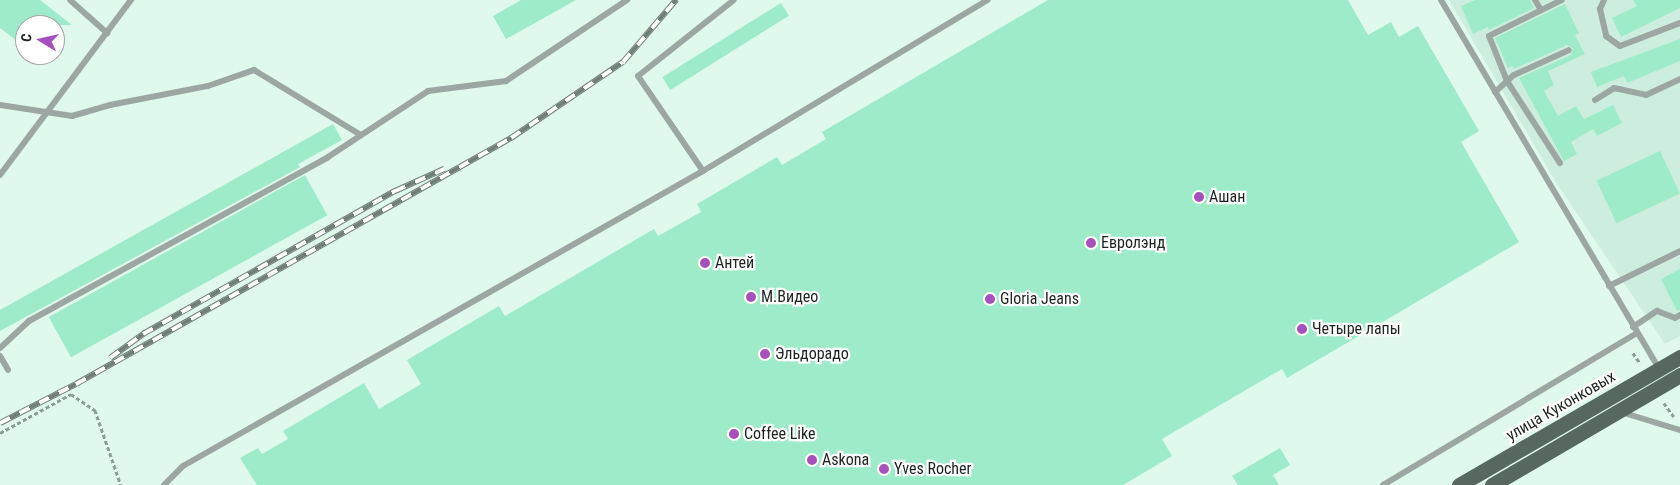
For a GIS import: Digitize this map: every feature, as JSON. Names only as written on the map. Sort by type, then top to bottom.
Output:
[{"type":"main road","name":"улица Куконковых","points":[[1459,485],[1680,357]]},
{"type":"main road","name":"улица Куконковых","points":[[1492,485],[1674,379]]},
{"type":"lane","points":[[70,0],[107,33]]},
{"type":"lane","points":[[0,175],[131,0]]},
{"type":"lane","points":[[0,348],[29,321],[328,157],[428,91],[506,81],[627,0]]},
{"type":"lane","points":[[703,171],[638,76],[734,0]]},
{"type":"lane","points":[[164,485],[183,466],[703,171],[988,0]]},
{"type":"lane","points":[[1441,0],[1635,330],[1659,369],[1674,379]]},
{"type":"lane","points":[[1535,0],[1541,10]]},
{"type":"lane","points":[[1560,163],[1507,81],[1489,36],[1562,0]]},
{"type":"lane","points":[[1604,0],[1600,9],[1606,36],[1620,46],[1680,23]]},
{"type":"lane","points":[[1495,92],[1507,81],[1569,50]]},
{"type":"lane","points":[[0,105],[72,116],[110,105],[208,86],[254,70],[361,135]]},
{"type":"lane","points":[[1595,100],[1614,88],[1646,95],[1680,79]]},
{"type":"lane","points":[[1609,286],[1680,251]]},
{"type":"lane","points":[[1383,485],[1635,330],[1657,311],[1675,318],[1680,315]]},
{"type":"lane","points":[[0,356],[8,370]]},
{"type":"lane","points":[[1618,411],[1680,430]]},
{"type":"path","points":[[1633,353],[1640,364]]},
{"type":"path","points":[[0,433],[71,394],[95,410],[121,485]]},
{"type":"path","points":[[1664,404],[1675,419]]},
{"type":"shaded area","points":[[1449,0],[1680,0],[1680,336],[1665,344],[1557,184]]},
{"type":"building","points":[[0,0],[40,0],[59,15],[15,15],[15,39],[0,28]]},
{"type":"building","points":[[521,0],[576,0],[506,39],[493,16]]},
{"type":"building","name":"Евролэнд","points":[[1048,0],[1348,0],[1368,35],[1391,22],[1399,37],[1418,26],[1479,131],[1461,142],[1519,242],[1287,378],[1282,369],[1162,439],[1172,456],[1123,485],[257,485],[240,458],[258,448],[262,454],[288,439],[283,431],[364,383],[379,409],[421,384],[407,360],[499,306],[505,316],[654,229],[658,236],[701,212],[697,204],[777,157],[782,165],[826,139],[822,132]]},
{"type":"building","points":[[1475,0],[1530,0],[1534,8],[1489,30],[1488,27],[1473,34],[1461,6]]},
{"type":"building","points":[[1633,0],[1680,0],[1680,8],[1621,37],[1612,18],[1637,6]]},
{"type":"building","points":[[781,3],[789,16],[670,90],[662,77]]},
{"type":"building","points":[[1565,4],[1579,33],[1575,35],[1585,54],[1548,71],[1554,85],[1544,91],[1558,116],[1576,106],[1584,119],[1613,105],[1622,123],[1597,136],[1593,129],[1571,142],[1577,154],[1564,161],[1519,78],[1571,55],[1573,48],[1567,45],[1514,69],[1512,66],[1508,68],[1495,38]]},
{"type":"building","points":[[65,20],[72,25],[65,25]]},
{"type":"building","points":[[1680,39],[1680,61],[1627,83],[1624,76],[1597,87],[1591,72]]},
{"type":"building","points":[[333,124],[342,140],[298,164],[300,167],[0,331],[0,310]]},
{"type":"building","points":[[1660,151],[1680,194],[1616,223],[1597,181]]},
{"type":"building","points":[[305,175],[327,215],[71,357],[49,317]]},
{"type":"building","points":[[1680,269],[1680,310],[1677,311],[1661,279]]},
{"type":"building","points":[[1280,448],[1290,465],[1273,475],[1279,485],[1238,485],[1232,476]]},
{"type":"railway","points":[[0,423],[76,384],[511,138],[623,62],[676,0]]},
{"type":"railway","points":[[110,358],[143,334],[395,191],[444,169]]},
{"type":"place","name":"Ашан","points":[[1199,197]]},
{"type":"place","name":"Евролэнд","points":[[1091,243]]},
{"type":"place","name":"Антей","points":[[705,263]]},
{"type":"place","name":"М.Видео","points":[[751,297]]},
{"type":"place","name":"Gloria Jeans","points":[[990,299]]},
{"type":"place","name":"Четыре лапы","points":[[1302,329]]},
{"type":"place","name":"Эльдорадо","points":[[765,354]]},
{"type":"place","name":"Coffee Like","points":[[734,434]]},
{"type":"place","name":"Askona","points":[[812,460]]},
{"type":"place","name":"Yves Rocher","points":[[884,469]]}]
